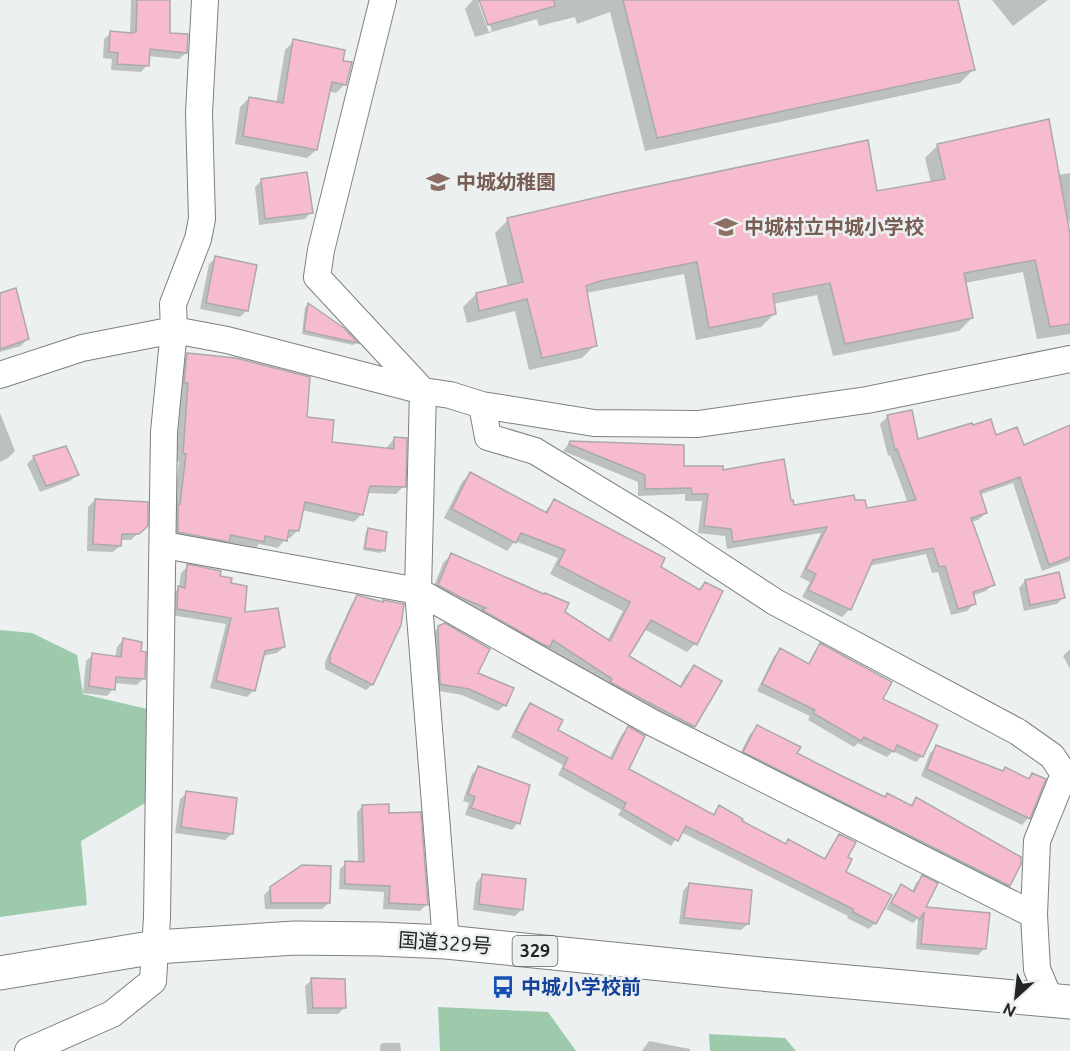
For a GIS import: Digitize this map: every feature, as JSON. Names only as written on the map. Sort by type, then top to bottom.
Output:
[{"type":"highway","name":"国道329号","points":[[0,973],[156,947],[295,938],[446,942],[1060,1001]]},
{"type":"street","points":[[28,1051],[112,1014],[153,981],[156,947],[164,432],[174,330],[173,304],[198,239],[202,219],[199,113],[205,0]]},
{"type":"street","points":[[383,0],[321,250],[317,277],[423,391],[418,591],[446,942]]},
{"type":"street","points":[[0,375],[82,348],[174,330],[227,340],[482,405],[594,423],[698,424],[867,400],[1070,359]]},
{"type":"street","points":[[482,405],[488,436],[535,451],[665,530],[775,602],[1018,732],[1065,763],[1064,774],[1037,841],[1034,915],[1038,969],[1060,1001]]},
{"type":"street","points":[[164,545],[418,591],[651,722],[1034,915]]},
{"type":"green space","points":[[0,630],[32,633],[77,655],[83,694],[147,709],[147,802],[81,841],[87,905],[0,917]]},
{"type":"green space","points":[[438,1007],[548,1012],[576,1051],[440,1051]]},
{"type":"green space","points":[[709,1034],[785,1038],[796,1051],[710,1051]]},
{"type":"building","points":[[137,0],[170,0],[170,33],[188,34],[187,53],[150,49],[149,66],[117,64],[118,53],[109,52],[110,31],[136,32]]},
{"type":"building","points":[[479,0],[554,0],[555,6],[488,25]]},
{"type":"building","points":[[623,0],[958,0],[975,70],[657,138]]},
{"type":"building","points":[[293,39],[345,50],[343,61],[352,62],[346,85],[332,82],[317,150],[243,136],[249,97],[283,103]]},
{"type":"building","points":[[1049,119],[1070,234],[1070,324],[1050,327],[1035,260],[964,273],[973,318],[845,344],[830,283],[773,294],[776,314],[709,328],[697,262],[600,281],[586,286],[597,346],[542,358],[527,299],[479,311],[476,293],[523,282],[507,218],[868,140],[877,191],[945,179],[937,144]]},
{"type":"building","points":[[307,172],[313,213],[265,219],[261,179]]},
{"type":"building","points":[[215,256],[257,265],[248,311],[206,303]]},
{"type":"building","points":[[16,288],[29,339],[0,349],[0,293]]},
{"type":"building","points":[[308,303],[344,328],[358,343],[304,331]]},
{"type":"building","points":[[187,353],[236,358],[310,377],[307,417],[334,420],[332,442],[394,449],[394,437],[407,438],[406,487],[370,486],[363,515],[305,502],[299,531],[289,530],[287,541],[265,536],[264,542],[231,535],[229,542],[178,532],[178,504],[180,504],[186,454],[183,453],[188,383],[184,383]]},
{"type":"building","points":[[912,410],[918,439],[991,419],[996,435],[1017,427],[1024,445],[1070,425],[1070,557],[1049,565],[1020,477],[980,491],[987,513],[971,518],[995,585],[973,592],[976,604],[958,609],[945,566],[939,567],[933,548],[873,560],[851,610],[808,590],[816,574],[806,569],[827,527],[733,542],[731,529],[704,526],[708,494],[692,494],[691,488],[645,489],[645,475],[569,444],[570,441],[684,445],[684,466],[723,466],[723,470],[784,459],[791,500],[794,505],[854,495],[855,500],[865,500],[867,508],[916,500],[897,449],[895,450],[887,415]]},
{"type":"building","points":[[66,446],[79,475],[46,486],[33,456]]},
{"type":"building","points":[[470,472],[547,513],[554,499],[665,558],[661,567],[700,590],[705,582],[723,591],[697,645],[651,620],[629,656],[681,687],[694,665],[722,681],[695,727],[610,682],[612,679],[553,640],[550,647],[542,644],[482,610],[486,608],[438,585],[451,553],[569,603],[565,612],[610,641],[630,602],[558,565],[565,550],[521,533],[516,543],[452,509]]},
{"type":"building","points":[[95,499],[148,502],[148,526],[139,534],[122,534],[121,546],[93,544]]},
{"type":"building","points":[[368,528],[387,532],[385,551],[365,548]]},
{"type":"building","points":[[187,564],[221,571],[220,576],[232,578],[231,583],[247,586],[245,612],[278,608],[285,647],[265,651],[255,691],[216,681],[231,618],[177,609],[178,586],[185,588]]},
{"type":"building","points":[[1059,572],[1065,598],[1030,605],[1025,580]]},
{"type":"building","points":[[357,595],[383,602],[383,600],[404,604],[401,625],[373,685],[330,663],[330,655]]},
{"type":"building","points":[[445,623],[490,649],[478,673],[514,688],[506,706],[469,689],[440,684],[438,626]]},
{"type":"building","points":[[123,638],[142,642],[141,651],[146,652],[145,679],[116,677],[115,690],[89,686],[92,653],[121,657]]},
{"type":"building","points":[[820,643],[892,682],[883,699],[938,725],[923,757],[897,745],[894,752],[864,737],[861,741],[813,713],[815,710],[762,684],[780,648],[809,664]]},
{"type":"building","points":[[530,703],[563,720],[558,730],[612,759],[628,726],[645,736],[629,769],[714,815],[719,805],[743,819],[742,821],[786,844],[788,839],[825,859],[839,834],[856,842],[848,857],[852,859],[846,872],[892,895],[876,924],[853,912],[853,909],[686,826],[678,841],[623,809],[626,803],[563,768],[568,758],[516,731]]},
{"type":"building","points":[[757,725],[801,747],[797,753],[840,775],[885,797],[887,793],[912,806],[916,797],[1021,857],[1021,864],[1010,886],[743,752]]},
{"type":"building","points":[[936,745],[1003,771],[1005,767],[1029,779],[1032,773],[1046,779],[1030,819],[927,769]]},
{"type":"building","points":[[478,766],[530,785],[520,824],[471,808],[475,797],[468,794]]},
{"type":"building","points":[[186,791],[237,798],[233,834],[181,827]]},
{"type":"building","points":[[389,804],[389,813],[421,812],[428,905],[389,903],[390,886],[345,884],[345,861],[364,862],[362,805]]},
{"type":"building","points":[[302,865],[331,866],[330,903],[271,903],[270,887]]},
{"type":"building","points":[[482,874],[526,879],[523,910],[479,904]]},
{"type":"building","points":[[922,875],[938,883],[926,907],[990,913],[986,949],[921,944],[924,912],[920,919],[891,903],[901,884],[914,892]]},
{"type":"building","points":[[689,883],[752,890],[749,924],[684,918]]},
{"type":"building","points":[[311,978],[345,979],[346,1008],[313,1008]]},
{"type":"place","name":"中城幼稚園","points":[[438,182]]},
{"type":"place","name":"中城村立中城小学校","points":[[726,227]]},
{"type":"place","name":"中城小学校前","points":[[503,987]]}]
